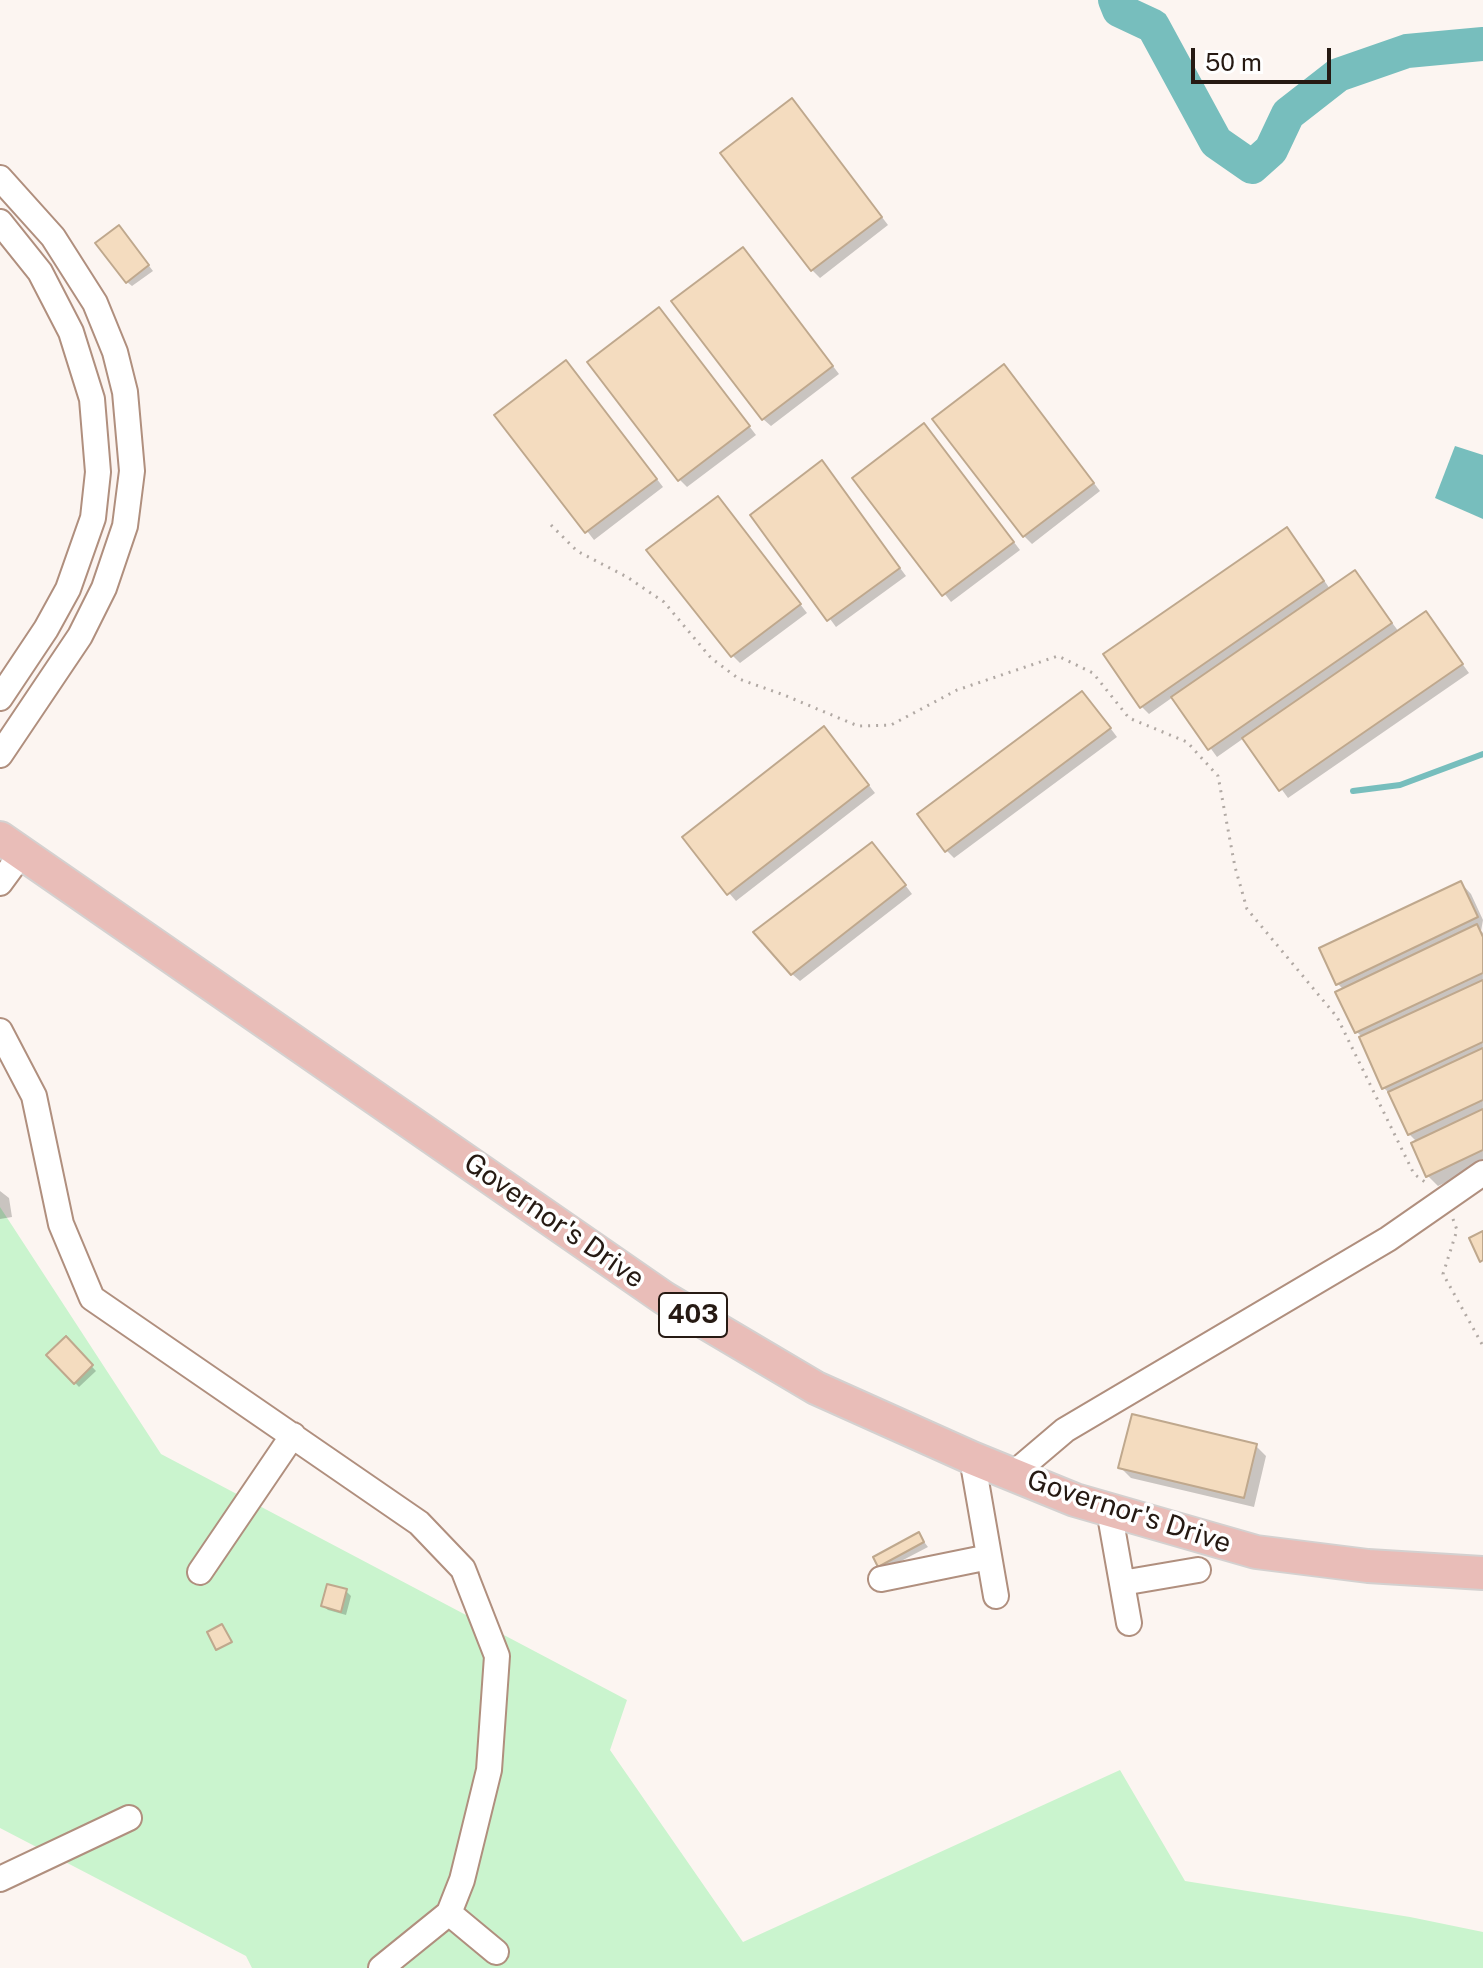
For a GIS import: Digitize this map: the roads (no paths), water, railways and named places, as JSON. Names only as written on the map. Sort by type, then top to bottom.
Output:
[{"type":"main road","name":"Governor's Drive","points":[[11,846],[664,1298],[816,1388],[1075,1500],[1256,1552],[1368,1566],[1483,1573]]},
{"type":"street","points":[[0,178],[53,237],[100,314],[115,352],[125,392],[132,471],[125,526],[104,588],[80,636],[0,755]]},
{"type":"street","points":[[0,222],[40,272],[75,342],[92,399],[98,472],[93,518],[68,589],[39,641],[0,698]]},
{"type":"street","points":[[0,883],[11,846]]},
{"type":"street","points":[[0,1031],[34,1096],[61,1224],[92,1298],[419,1523],[463,1569],[497,1656],[489,1770],[462,1880],[449,1913],[381,1968]]},
{"type":"street","points":[[1012,1475],[1065,1430],[1388,1239],[1483,1173]]},
{"type":"street","points":[[200,1572],[293,1435]]},
{"type":"street","points":[[972,1458],[996,1596]]},
{"type":"street","points":[[1109,1510],[1129,1623]]},
{"type":"street","points":[[881,1579],[989,1557]]},
{"type":"street","points":[[1122,1583],[1198,1570]]},
{"type":"street","points":[[0,1879],[129,1818]]},
{"type":"street","points":[[449,1913],[496,1952]]},
{"type":"water","points":[[1455,446],[1483,455],[1483,519],[1435,498]]},
{"type":"waterway","points":[[1115,0],[1119,10],[1153,26],[1216,142],[1252,167],[1271,150],[1288,114],[1338,75],[1407,51],[1483,44]]},
{"type":"waterway","points":[[1353,791],[1400,785],[1483,754]]}]
